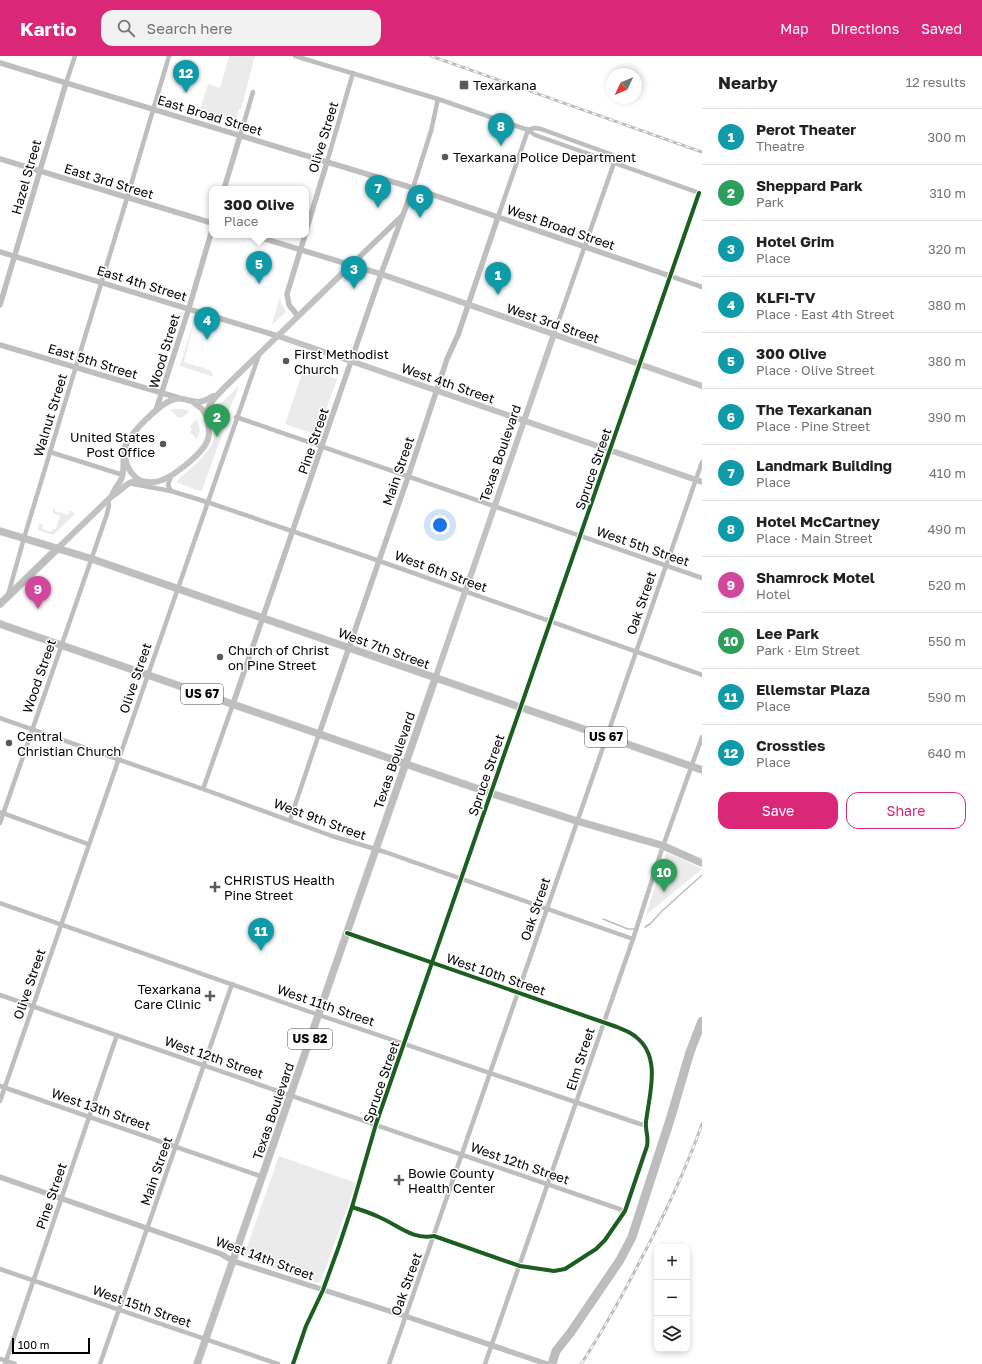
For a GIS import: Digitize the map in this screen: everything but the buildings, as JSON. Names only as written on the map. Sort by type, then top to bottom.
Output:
[{"type":"main road","name":"West 3rd Street","points":[[351,265],[381,274],[702,386]]},
{"type":"main road","points":[[0,604],[110,498],[118,494],[128,484],[133,481],[154,482],[171,476],[180,470],[206,444],[209,432],[207,417],[210,404],[225,387],[351,265]]},
{"type":"main road","name":"Texas Boulevard","points":[[197,1364],[348,933],[554,334]]},
{"type":"main road","name":"West 4th Street","points":[[278,336],[699,481]]},
{"type":"main road","points":[[193,402],[209,399],[225,387]]},
{"type":"main road","points":[[110,498],[114,488],[123,475],[124,451],[128,441],[156,410],[169,401],[179,398],[193,402],[202,409],[207,417]]},
{"type":"main road","points":[[124,451],[125,460],[130,470],[136,478],[142,481]]},
{"type":"main road","name":"US 67","points":[[0,531],[58,548]]},
{"type":"main road","name":"West 7th Street","points":[[58,548],[178,588],[435,679],[702,770]]},
{"type":"main road","name":"US 67","points":[[0,624],[490,793],[661,846],[702,863]]},
{"type":"street","name":"Hazel Street","points":[[0,305],[39,171],[75,56]]},
{"type":"street","name":"Walnut Street","points":[[8,596],[168,56]]},
{"type":"street","points":[[295,56],[438,99],[528,130],[535,135],[700,193]]},
{"type":"street","name":"East Broad Street","points":[[0,64],[413,188]]},
{"type":"street","name":"Olive Street","points":[[309,221],[354,73]]},
{"type":"street","points":[[225,186],[253,92]]},
{"type":"street","name":"Pine Street","points":[[204,789],[381,274],[405,213],[431,130],[438,99]]},
{"type":"street","points":[[528,130],[534,128],[541,129],[611,154],[614,158],[614,163]]},
{"type":"street","name":"Main Street","points":[[290,820],[447,359],[454,345],[528,130]]},
{"type":"street","name":"East 3rd Street","points":[[0,159],[209,222]]},
{"type":"street","name":"Texas Boulevard","points":[[554,334],[614,163]]},
{"type":"street","name":"West Broad Street","points":[[413,188],[702,287]]},
{"type":"street","name":"Spruce Street","points":[[293,1364],[310,1317],[323,1290],[352,1207],[376,1124],[460,878],[700,193]]},
{"type":"street","points":[[262,238],[351,265],[405,213]]},
{"type":"street","name":"Wood Street","points":[[156,410],[210,238]]},
{"type":"street","points":[[298,316],[289,305],[287,294],[304,238]]},
{"type":"street","name":"East 4th Street","points":[[0,252],[278,336]]},
{"type":"street","name":"East 5th Street","points":[[0,345],[179,398]]},
{"type":"street","name":"Olive Street","points":[[0,1101],[2,1087],[33,1006],[259,354]]},
{"type":"street","name":"West 5th Street","points":[[236,417],[702,578]]},
{"type":"street","points":[[50,452],[123,475]]},
{"type":"street","name":"Oak Street","points":[[389,1364],[666,566],[699,481],[702,462]]},
{"type":"street","points":[[171,476],[168,485],[171,491]]},
{"type":"street","name":"West 6th Street","points":[[128,484],[138,484],[171,491],[207,502],[702,675]]},
{"type":"street","name":"Wood Street","points":[[0,823],[2,813],[33,730],[61,645],[108,514],[110,498]]},
{"type":"street","name":"West 9th Street","points":[[0,718],[204,789],[332,836],[460,878],[634,939]]},
{"type":"street","name":"Elm Street","points":[[485,1364],[634,939],[662,849],[702,737]]},
{"type":"street","points":[[2,813],[88,844]]},
{"type":"street","name":"West 11th Street","points":[[0,903],[319,1015],[576,1103],[645,1125]]},
{"type":"street","name":"West 10th Street","points":[[348,933],[604,1022],[636,1036],[647,1051],[653,1072],[645,1125]]},
{"type":"street","name":"Main Street","points":[[100,1364],[232,984]]},
{"type":"street","name":"West 12th Street","points":[[0,995],[625,1211]]},
{"type":"street","name":"Pine Street","points":[[5,1362],[117,1035]]},
{"type":"street","name":"West 13th Street","points":[[2,1087],[262,1177]]},
{"type":"street","points":[[352,1207],[379,1217],[399,1229],[410,1233],[426,1237],[434,1236],[520,1266],[560,1271],[596,1249],[605,1240],[625,1211],[647,1146],[648,1138],[645,1125]]},
{"type":"street","name":"West 14th Street","points":[[0,1177],[221,1254],[233,1260],[547,1364]]},
{"type":"street","name":"West 15th Street","points":[[0,1269],[278,1364]]},
{"type":"street","points":[[0,1359],[14,1364]]},
{"type":"shaded area","points":[[229,56],[255,56],[241,109],[239,109],[234,122],[199,112],[208,84],[220,88]]},
{"type":"shaded area","points":[[280,296],[281,303],[286,312],[272,325]]},
{"type":"shaded area","points":[[194,320],[184,362],[210,370],[214,377],[180,366]]},
{"type":"shaded area","points":[[304,368],[337,379],[317,435],[285,424]]},
{"type":"shaded area","points":[[239,386],[227,416],[227,421],[202,490],[200,491],[178,483],[177,481],[208,451],[214,438],[215,420],[219,412],[218,406]]},
{"type":"shaded area","points":[[170,409],[182,409],[189,411],[182,418],[178,418]]},
{"type":"shaded area","points":[[197,419],[200,430],[197,439],[190,432],[192,429],[190,426]]},
{"type":"shaded area","points":[[55,507],[55,511],[68,515],[70,510],[75,514],[53,535],[38,530],[39,524],[43,525],[42,529],[51,532],[53,529],[56,529],[60,516],[53,513]]},
{"type":"shaded area","points":[[666,853],[702,869],[646,915]]},
{"type":"shaded area","points":[[279,1156],[356,1183],[321,1281],[317,1283],[245,1258],[244,1255]]},
{"type":"waterway","points":[[645,927],[702,875]]},
{"type":"waterway","points":[[603,919],[628,929],[634,929]]},
{"type":"waterway","points":[[552,1364],[556,1351],[571,1332],[620,1260],[632,1237],[670,1120],[690,1052],[702,1021]]},
{"type":"railway","points":[[431,56],[702,152]]},
{"type":"railway","points":[[581,1364],[612,1313],[674,1194],[702,1124]]},
{"type":"cycle path","points":[[293,1364],[306,1326],[323,1290],[339,1246],[376,1124],[699,193]]},
{"type":"cycle path","points":[[347,933],[627,1031],[634,1035],[644,1045],[649,1055],[652,1077],[646,1122],[648,1140],[647,1146],[625,1211],[605,1240],[596,1249],[565,1269],[554,1271],[520,1266],[434,1236],[426,1237],[412,1234],[386,1220],[352,1207]]},
{"type":"place","name":"Texarkana","points":[[464,85]]},
{"type":"place","name":"Crossties","points":[[186,93]]},
{"type":"place","name":"Hotel McCartney","points":[[501,146]]},
{"type":"place","name":"Texarkana Police Department","points":[[445,157]]},
{"type":"place","name":"Landmark Building","points":[[378,208]]},
{"type":"place","name":"The Texarkanan","points":[[420,218]]},
{"type":"place","name":"300 Olive","points":[[259,284]]},
{"type":"place","name":"Hotel Grim","points":[[354,289]]},
{"type":"place","name":"Perot Theater","points":[[498,295]]},
{"type":"place","name":"KLFI-TV","points":[[207,340]]},
{"type":"place","name":"First Methodist Church","points":[[286,361]]},
{"type":"place","name":"Sheppard Park","points":[[217,437]]},
{"type":"place","name":"United States Post Office","points":[[163,444]]},
{"type":"place","name":"Shamrock Motel","points":[[38,609]]},
{"type":"place","name":"Church of Christ on Pine Street","points":[[220,657]]},
{"type":"place","name":"Central Christian Church","points":[[9,743]]},
{"type":"place","name":"CHRISTUS Health Pine Street","points":[[215,887]]},
{"type":"place","name":"Lee Park","points":[[664,892]]},
{"type":"place","name":"Ellemstar Plaza","points":[[261,951]]},
{"type":"place","name":"Texarkana Care Clinic","points":[[210,996]]},
{"type":"place","name":"Bowie County Health Center","points":[[399,1180]]}]
